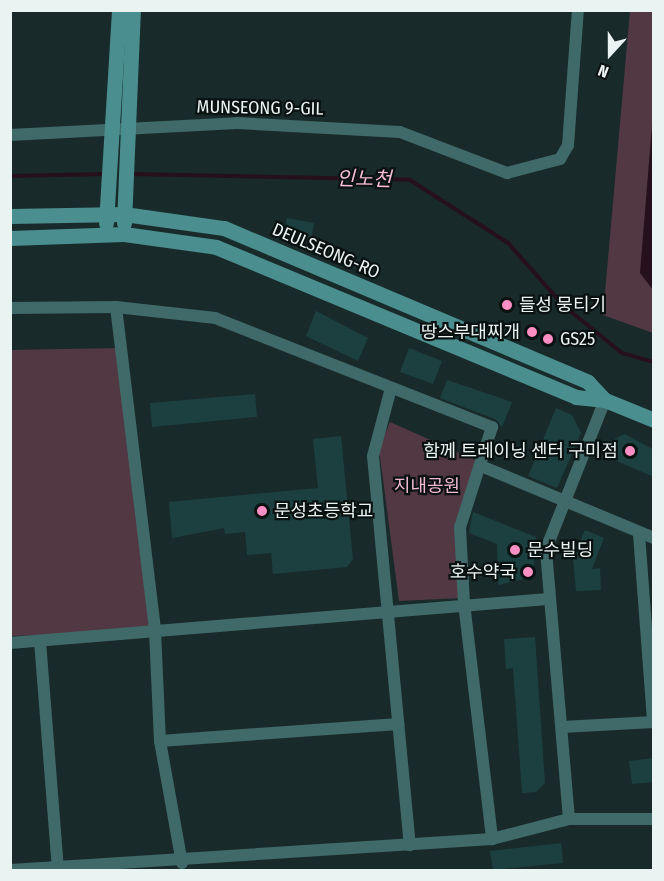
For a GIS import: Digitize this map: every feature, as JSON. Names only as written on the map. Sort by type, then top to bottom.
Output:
[{"type":"street","points":[[119,10],[116,206],[124,234]]},
{"type":"street","points":[[117,127],[133,10]]},
{"type":"street","name":"MUNSEONG 9-GIL","points":[[10,135],[117,127],[237,123],[400,132],[500,173],[560,159],[568,145],[578,10]]},
{"type":"street","points":[[106,236],[116,206]]},
{"type":"street","name":"DEULSEONG-RO","points":[[10,216],[116,206],[224,228],[588,382],[605,400]]},
{"type":"street","name":"DEULSEONG-RO","points":[[10,238],[124,234],[216,247],[576,397],[605,400],[654,420]]},
{"type":"street","points":[[116,307],[155,631],[160,741],[182,863]]},
{"type":"street","points":[[10,308],[116,307],[215,318],[492,427],[460,527],[464,603],[492,839]]},
{"type":"street","points":[[391,388],[373,456],[410,845]]},
{"type":"street","points":[[569,819],[548,598],[546,549],[567,501],[605,400]]},
{"type":"street","points":[[481,466],[567,501],[639,534],[654,538]]},
{"type":"street","points":[[562,727],[653,722],[639,534]]},
{"type":"street","points":[[10,643],[388,615],[464,603],[548,598]]},
{"type":"street","points":[[40,641],[58,867]]},
{"type":"street","points":[[160,741],[398,724]]},
{"type":"street","points":[[11,870],[182,863],[492,839],[569,819],[654,819]]},
{"type":"green space","points":[[630,11],[653,11],[653,333],[603,315]]},
{"type":"green space","points":[[120,348],[155,631],[11,636],[10,350]]},
{"type":"green space","name":"지내공원","points":[[390,422],[480,462],[458,527],[462,598],[399,601],[379,449]]},
{"type":"shaded area","points":[[653,113],[653,290],[640,273]]},
{"type":"building","points":[[287,218],[314,223],[311,240],[284,235]]},
{"type":"building","points":[[316,311],[368,338],[358,361],[306,336]]},
{"type":"building","points":[[409,348],[442,361],[433,384],[400,372]]},
{"type":"building","points":[[447,380],[512,402],[502,427],[495,419],[440,398]]},
{"type":"building","points":[[255,394],[257,417],[152,427],[150,403]]},
{"type":"building","points":[[556,408],[572,415],[581,433],[557,488],[528,476]]},
{"type":"building","points":[[625,434],[654,450],[654,477],[605,456],[610,441]]},
{"type":"building","points":[[341,436],[353,559],[347,567],[273,574],[271,553],[247,555],[245,532],[225,534],[224,528],[172,538],[169,502],[318,488],[313,439]]},
{"type":"building","name":"문수빌딩","points":[[473,512],[536,537],[533,577],[498,585],[497,544],[469,533]]},
{"type":"building","points":[[585,530],[604,538],[592,569],[600,568],[601,590],[576,591],[573,558]]},
{"type":"building","points":[[535,637],[545,783],[536,792],[522,793],[513,668],[506,669],[504,639]]},
{"type":"building","points":[[654,758],[654,782],[632,784],[629,761]]},
{"type":"building","points":[[561,843],[563,863],[493,870],[490,851]]},
{"type":"waterway","name":"인노천","points":[[10,176],[105,174]]},
{"type":"waterway","name":"인노천","points":[[131,174],[410,180],[508,243],[564,306],[622,353],[654,362]]},
{"type":"place","name":"들성 뭉티기","points":[[507,305]]},
{"type":"place","name":"땅스부대찌개","points":[[532,332]]},
{"type":"place","name":"GS25","points":[[548,339]]},
{"type":"place","name":"함께 트레이닝 센터 구미점","points":[[630,451]]},
{"type":"place","name":"문성초등학교","points":[[262,511]]},
{"type":"place","name":"문수빌딩","points":[[515,550]]},
{"type":"place","name":"호수약국","points":[[528,572]]}]
